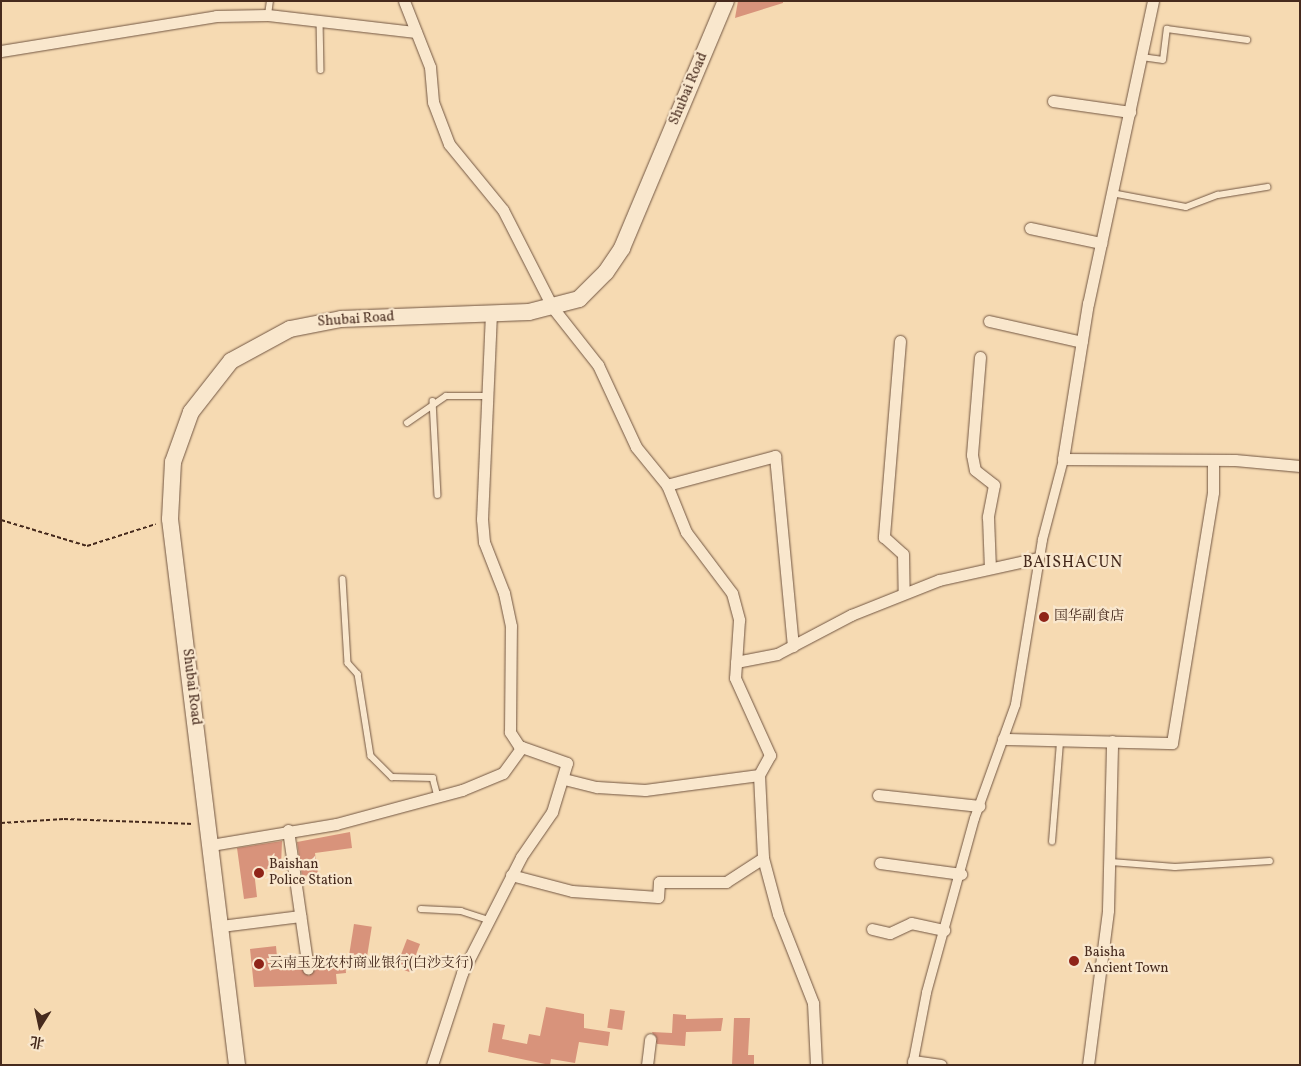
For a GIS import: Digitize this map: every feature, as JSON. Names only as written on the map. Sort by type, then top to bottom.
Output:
[{"type":"main road","name":"Shubai Road","points":[[237,1065],[170,519],[171,476],[184,428],[218,372],[244,351],[290,329],[324,321],[491,314],[553,308],[579,299],[615,260],[726,1]]},
{"type":"street","points":[[404,1],[430,67],[433,102],[449,144],[502,210],[553,308],[598,365],[636,447],[667,486],[686,532],[732,593],[739,620],[736,662],[737,684],[768,745],[768,764],[759,775],[763,858],[778,914],[813,1003],[816,1065]]},
{"type":"street","points":[[941,1065],[913,1063],[944,930],[979,806],[1003,739],[1028,639],[1038,558],[1063,459],[1082,342],[1101,243],[1153,1]]},
{"type":"street","points":[[1,51],[163,21],[268,15],[416,32]]},
{"type":"street","points":[[1053,100],[1130,112]]},
{"type":"street","points":[[1030,228],[1101,243]]},
{"type":"street","points":[[432,1065],[462,972],[511,875],[552,812],[564,779],[566,760],[522,746],[510,732],[514,660],[510,618],[484,542],[482,486],[489,396],[491,314]]},
{"type":"street","points":[[989,321],[1082,342]]},
{"type":"street","points":[[900,341],[884,537],[903,554],[904,593]]},
{"type":"street","points":[[980,357],[972,455],[975,470],[994,485],[988,517],[990,568]]},
{"type":"street","points":[[667,486],[775,456],[793,646]]},
{"type":"street","points":[[1063,459],[1212,461],[1300,466]]},
{"type":"street","points":[[1003,739],[1060,743],[1112,741],[1172,743],[1213,492],[1212,461]]},
{"type":"street","points":[[736,662],[793,646],[904,593],[990,568],[1038,558]]},
{"type":"street","points":[[1088,1065],[1111,862],[1112,741]]},
{"type":"street","points":[[211,845],[288,830],[336,824],[363,813],[426,801],[437,794],[462,790],[503,773],[522,746]]},
{"type":"street","points":[[564,779],[597,787],[639,790],[759,775]]},
{"type":"street","points":[[878,795],[979,806]]},
{"type":"street","points":[[288,830],[308,969]]},
{"type":"street","points":[[511,875],[572,891],[658,897],[659,882],[726,882],[763,858]]},
{"type":"street","points":[[880,862],[961,874]]},
{"type":"street","points":[[221,926],[300,916]]},
{"type":"street","points":[[872,929],[890,933],[911,923],[944,930]]},
{"type":"street","points":[[647,1065],[650,1039]]},
{"type":"lane","points":[[268,15],[270,1]]},
{"type":"lane","points":[[320,20],[321,70]]},
{"type":"lane","points":[[1142,57],[1163,60],[1167,29],[1247,40]]},
{"type":"lane","points":[[1112,193],[1186,206],[1218,195],[1267,187]]},
{"type":"lane","points":[[407,423],[432,401],[446,396],[489,396]]},
{"type":"lane","points":[[432,401],[438,495]]},
{"type":"lane","points":[[343,579],[348,663],[358,674],[371,756],[392,777],[433,778],[437,794]]},
{"type":"lane","points":[[1052,842],[1060,743]]},
{"type":"lane","points":[[1111,862],[1175,867],[1270,861]]},
{"type":"lane","points":[[421,909],[461,911],[489,920]]},
{"type":"path","points":[[1,520],[87,546],[170,519]]},
{"type":"path","points":[[1,823],[91,819],[209,827]]},
{"type":"building","points":[[738,1],[783,1],[783,3],[735,18]]},
{"type":"building","points":[[350,832],[352,848],[315,853],[318,874],[302,876],[297,842]]},
{"type":"building","points":[[282,841],[281,867],[254,871],[257,897],[244,899],[237,848]]},
{"type":"building","points":[[354,924],[372,927],[365,968],[347,965]]},
{"type":"building","points":[[407,939],[420,944],[409,972],[396,967]]},
{"type":"building","points":[[276,946],[278,968],[300,966],[309,976],[315,964],[345,961],[346,973],[336,974],[337,984],[254,987],[250,949]]},
{"type":"building","points":[[546,1007],[584,1014],[584,1028],[610,1032],[608,1046],[579,1042],[575,1063],[551,1059],[550,1065],[488,1052],[493,1023],[505,1025],[502,1039],[527,1044],[529,1034],[540,1036]]},
{"type":"building","points":[[610,1009],[625,1011],[622,1030],[607,1028]]},
{"type":"building","points":[[673,1014],[686,1015],[686,1019],[723,1018],[721,1031],[686,1032],[685,1046],[657,1044],[652,1032],[672,1033]]},
{"type":"building","points":[[734,1018],[750,1018],[748,1055],[754,1055],[754,1065],[732,1065]]},
{"type":"place","name":"国华副食店","points":[[1044,617]]},
{"type":"place","name":"Baishan Police Station","points":[[259,873]]},
{"type":"place","name":"Baisha Ancient Town","points":[[1074,961]]},
{"type":"place","name":"云南玉龙农村商业银行(白沙支行)","points":[[259,964]]},
{"type":"district","name":"BAISHACUN","points":[[1073,563]]}]
